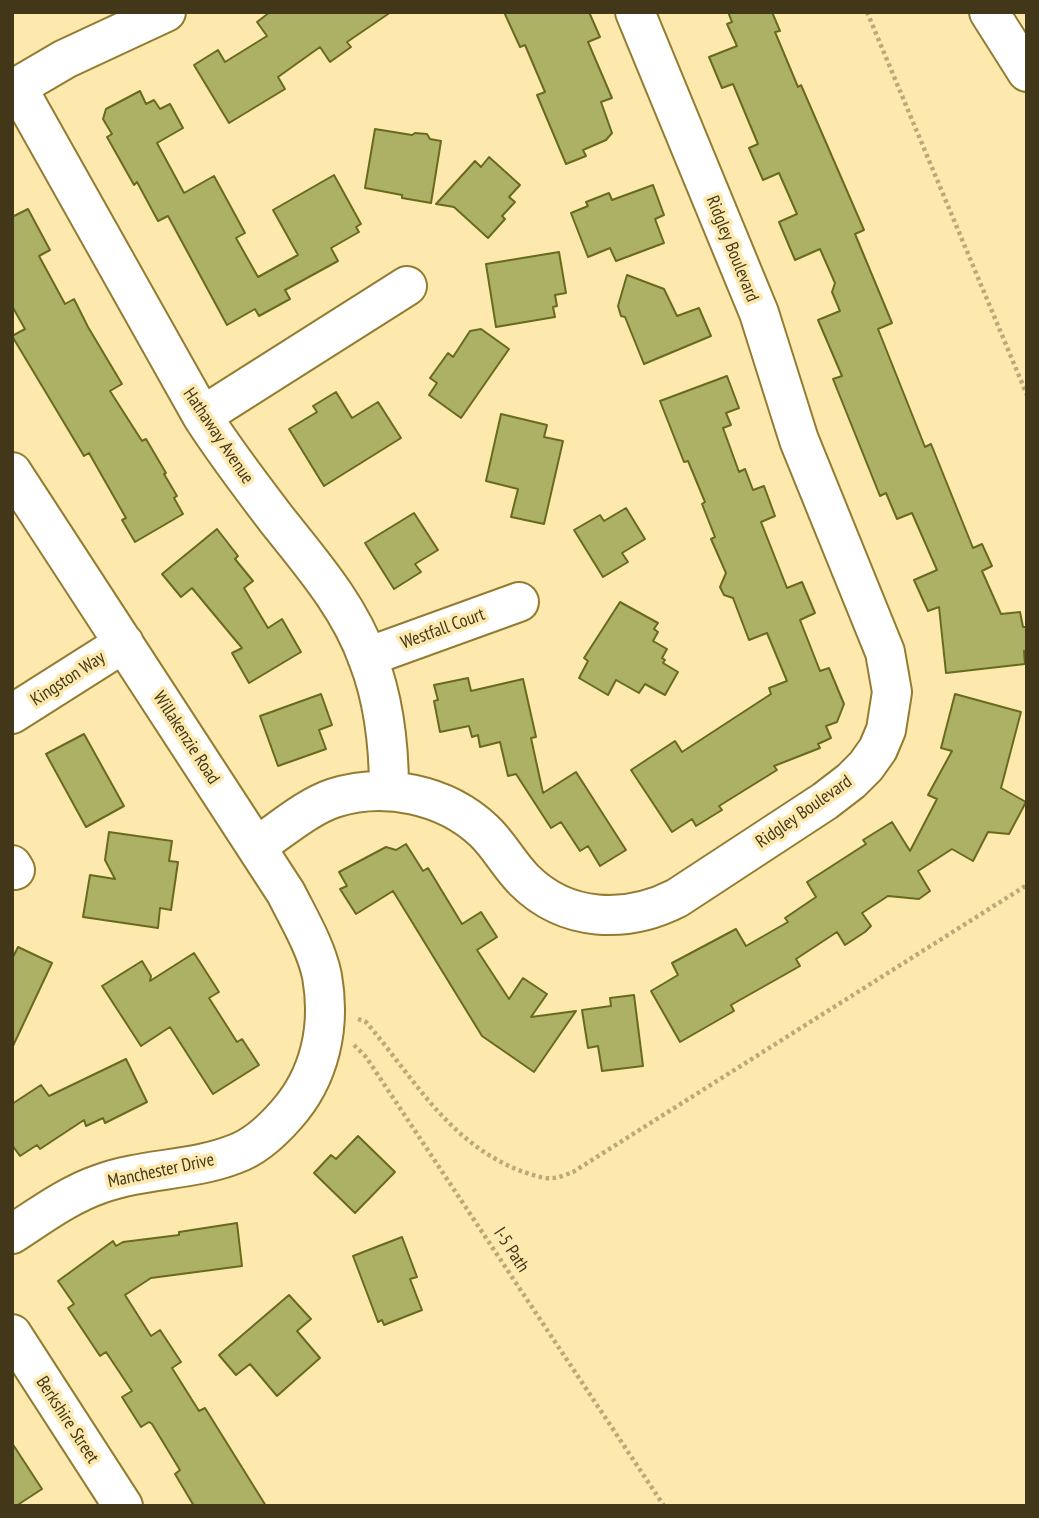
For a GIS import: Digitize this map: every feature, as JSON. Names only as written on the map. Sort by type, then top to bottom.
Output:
[{"type":"main road","points":[[14,89],[65,59],[166,12]]},
{"type":"main road","name":"Ridgley Boulevard","points":[[257,846],[332,799],[389,790],[432,800],[466,817],[496,843],[522,878],[555,903],[590,914],[623,916],[660,906],[677,898],[839,791],[866,766],[878,749],[886,730],[892,692],[885,652],[799,440],[759,313],[635,12]]},
{"type":"main road","points":[[989,12],[1027,72]]},
{"type":"main road","name":"Hathaway Avenue","points":[[14,89],[202,416],[342,605],[368,657],[387,740],[389,790]]},
{"type":"main road","points":[[202,416],[407,286]]},
{"type":"main road","name":"Willakenzie Road","points":[[12,472],[286,893],[306,931],[321,975],[325,1009]]},
{"type":"main road","name":"Westfall Court","points":[[368,657],[519,602]]},
{"type":"main road","name":"Kingston Way","points":[[12,715],[124,643]]},
{"type":"main road","name":"Manchester Drive","points":[[12,1234],[56,1206],[101,1184],[124,1177],[208,1163],[238,1153],[260,1140],[293,1107],[309,1083],[320,1056],[325,1009]]},
{"type":"main road","name":"Berkshire Street","points":[[12,1334],[123,1506]]},
{"type":"path","points":[[867,12],[1027,395]]},
{"type":"path","points":[[325,1009],[366,1022],[457,1134],[508,1166],[533,1175],[552,1178],[573,1172],[1027,886]]},
{"type":"path","name":"I-5 Path","points":[[325,1009],[366,1057],[664,1506]]},
{"type":"building","points":[[270,12],[391,12],[347,42],[351,47],[330,62],[320,47],[278,77],[285,89],[229,123],[194,65],[218,50],[225,62],[267,36],[257,22]]},
{"type":"building","points":[[504,12],[589,12],[600,37],[588,42],[612,98],[601,102],[612,133],[606,140],[583,150],[586,156],[566,164],[537,95],[545,92],[525,45],[520,47]]},
{"type":"building","points":[[728,12],[772,12],[780,31],[775,32],[798,87],[801,85],[864,230],[855,234],[892,323],[878,329],[925,447],[931,444],[973,548],[982,544],[992,566],[982,571],[1001,614],[1020,612],[1023,627],[1027,627],[1025,664],[946,673],[939,607],[928,611],[914,580],[937,570],[912,513],[897,519],[886,493],[880,496],[833,379],[842,376],[818,320],[840,311],[832,292],[835,283],[820,249],[795,260],[779,222],[797,214],[779,173],[763,180],[749,148],[758,144],[733,84],[722,88],[709,57],[737,46],[727,24],[732,22]]},
{"type":"building","points":[[140,91],[146,104],[154,100],[160,109],[170,104],[183,128],[157,143],[184,193],[214,176],[245,233],[236,238],[258,277],[298,255],[273,210],[334,175],[361,224],[356,227],[359,232],[331,248],[338,261],[285,290],[290,299],[259,316],[255,309],[227,325],[168,216],[158,221],[137,182],[134,185],[107,137],[112,134],[103,119],[106,109]]},
{"type":"building","points":[[375,129],[412,135],[427,134],[430,139],[441,141],[431,203],[365,188]]},
{"type":"building","points":[[489,157],[520,185],[509,197],[515,202],[502,216],[505,219],[488,238],[454,207],[436,204],[475,161],[481,167]]},
{"type":"building","points":[[653,185],[664,215],[655,219],[664,243],[616,261],[610,248],[588,257],[571,213],[588,206],[586,202],[609,193],[612,200]]},
{"type":"building","points":[[28,209],[50,250],[39,256],[65,304],[74,299],[122,384],[110,391],[142,441],[146,439],[166,473],[164,474],[177,496],[174,498],[183,514],[135,542],[122,520],[126,518],[89,453],[84,456],[12,336],[25,329],[12,306],[12,217]]},
{"type":"building","points":[[559,252],[566,293],[555,295],[555,317],[496,327],[486,264]]},
{"type":"building","points":[[627,275],[664,289],[677,316],[699,308],[711,336],[644,364],[618,306]]},
{"type":"building","points":[[481,329],[509,349],[461,418],[429,395],[437,383],[430,378],[448,353],[453,357],[470,331]]},
{"type":"building","points":[[727,376],[739,408],[726,413],[731,425],[723,428],[739,472],[745,469],[753,490],[764,486],[775,516],[761,522],[787,588],[802,582],[815,613],[800,620],[820,671],[829,668],[844,704],[837,722],[826,726],[831,738],[818,744],[820,748],[774,766],[777,770],[719,806],[722,810],[696,826],[692,819],[672,832],[631,770],[675,741],[682,752],[771,694],[769,688],[787,681],[767,633],[749,640],[733,598],[724,595],[720,587],[726,573],[711,539],[715,537],[702,504],[705,502],[688,461],[684,462],[660,401]]},
{"type":"building","points":[[336,392],[352,418],[378,402],[401,438],[324,486],[289,429],[317,412],[313,406]]},
{"type":"building","points":[[501,414],[547,425],[544,437],[563,441],[544,524],[511,517],[518,489],[486,481]]},
{"type":"building","points":[[626,508],[645,539],[622,553],[628,562],[603,577],[574,530],[600,515],[604,521]]},
{"type":"building","points":[[414,513],[438,550],[415,564],[421,572],[394,589],[365,543]]},
{"type":"building","points":[[217,529],[238,556],[235,559],[253,581],[244,588],[268,628],[282,619],[301,652],[249,683],[232,653],[242,648],[192,588],[181,597],[162,574]]},
{"type":"building","points":[[620,602],[658,623],[654,629],[658,632],[653,641],[667,649],[662,658],[665,660],[663,663],[678,672],[665,695],[645,684],[639,693],[616,680],[608,695],[579,678],[588,661],[584,658]]},
{"type":"building","points":[[468,678],[471,691],[523,679],[536,737],[531,738],[543,793],[576,772],[626,850],[600,866],[588,846],[580,851],[561,822],[551,828],[516,774],[508,776],[500,742],[480,747],[478,735],[472,737],[469,726],[440,732],[434,685]]},
{"type":"building","points":[[321,694],[332,725],[319,730],[326,749],[278,766],[260,716]]},
{"type":"building","points":[[955,694],[1021,712],[1001,788],[1026,802],[1009,834],[988,832],[973,861],[952,849],[918,871],[930,891],[919,899],[888,896],[862,913],[871,926],[865,932],[845,945],[837,932],[796,959],[800,966],[731,1005],[734,1011],[680,1042],[651,991],[678,975],[672,963],[736,929],[746,946],[788,922],[785,918],[816,897],[807,882],[866,844],[863,840],[892,822],[910,851],[937,799],[928,795],[952,751],[941,748]]},
{"type":"building","points":[[84,734],[124,806],[86,827],[46,754]]},
{"type":"building","points":[[109,832],[172,841],[169,861],[178,862],[171,910],[160,908],[158,928],[83,917],[90,875],[115,879],[105,860]]},
{"type":"building","points":[[406,844],[423,871],[428,868],[462,924],[481,912],[497,937],[477,950],[509,999],[523,978],[547,994],[531,1017],[576,1011],[534,1072],[482,1036],[393,891],[356,914],[340,889],[347,886],[339,872],[386,847],[396,850]]},
{"type":"building","points":[[18,947],[52,963],[12,1048],[12,959]]},
{"type":"building","points":[[194,953],[219,992],[209,998],[237,1042],[242,1039],[259,1065],[213,1094],[170,1027],[141,1046],[102,986],[142,961],[151,976],[150,981]]},
{"type":"building","points":[[634,995],[643,1066],[602,1071],[598,1046],[588,1048],[582,1010],[611,1006],[610,998]]},
{"type":"building","points":[[126,1059],[147,1102],[105,1123],[103,1118],[86,1126],[84,1120],[40,1149],[37,1145],[20,1156],[12,1145],[12,1104],[41,1085],[49,1096]]},
{"type":"building","points":[[358,1136],[395,1172],[355,1213],[314,1173],[331,1155],[336,1159]]},
{"type":"building","points":[[237,1223],[242,1266],[151,1278],[125,1295],[151,1336],[160,1330],[181,1362],[172,1368],[199,1411],[205,1408],[266,1506],[194,1506],[175,1474],[180,1470],[152,1424],[149,1422],[141,1427],[122,1397],[132,1391],[106,1352],[100,1356],[68,1308],[74,1304],[58,1281],[113,1241],[116,1246],[123,1242],[179,1235],[179,1232]]},
{"type":"building","points":[[402,1237],[417,1277],[410,1279],[422,1310],[384,1325],[382,1320],[378,1322],[353,1256]]},
{"type":"building","points":[[289,1295],[311,1319],[297,1331],[320,1358],[277,1396],[250,1364],[236,1375],[219,1355]]},
{"type":"building","points":[[12,1443],[42,1489],[16,1506],[12,1506]]}]
